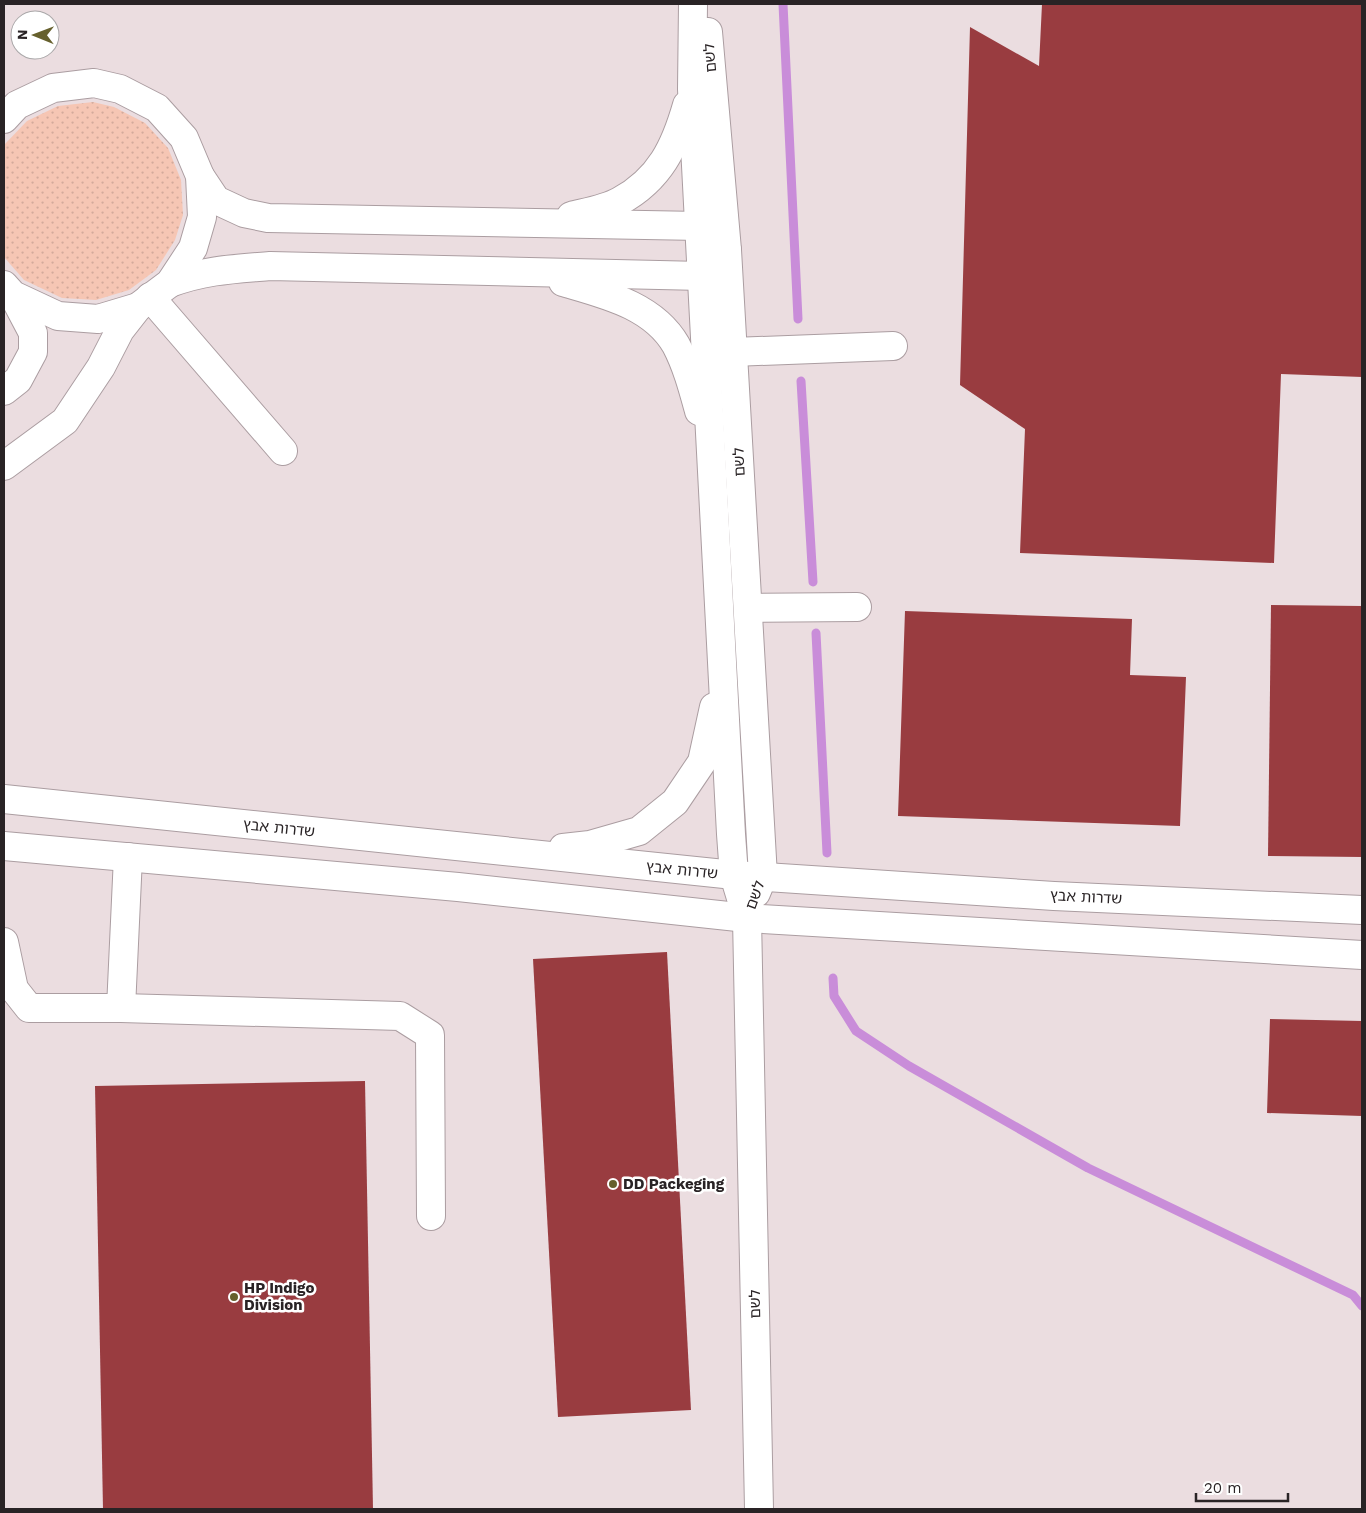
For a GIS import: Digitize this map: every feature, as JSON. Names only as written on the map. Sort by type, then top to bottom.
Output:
[{"type":"street","name":"לשם","points":[[693,4],[692,89],[734,875],[747,918],[759,1509]]},
{"type":"street","name":"לשם","points":[[706,4],[727,250],[763,876],[747,918]]},
{"type":"street","points":[[4,119],[17,106],[53,88],[94,84],[120,89],[157,108],[184,138],[200,176],[216,200],[244,213],[268,218],[700,226],[727,250],[702,276],[270,266],[220,270],[194,274],[153,296],[98,319],[58,316],[8,290]]},
{"type":"street","points":[[550,223],[619,202],[645,183],[664,162],[679,134],[692,89]]},
{"type":"street","points":[[4,466],[65,420],[101,367],[120,330],[153,296],[193,248],[202,217],[200,176]]},
{"type":"street","points":[[526,272],[610,296],[641,310],[657,322],[675,344],[689,375],[712,463]]},
{"type":"street","points":[[4,391],[18,380],[33,352],[33,333],[8,290]]},
{"type":"street","points":[[153,296],[283,451]]},
{"type":"street","points":[[732,352],[893,346]]},
{"type":"street","points":[[748,608],[857,607]]},
{"type":"street","points":[[518,853],[590,845],[639,831],[675,802],[702,762],[712,721],[722,658]]},
{"type":"street","name":"שדרות אבץ","points":[[4,799],[734,875],[1054,896],[1362,910]]},
{"type":"street","points":[[4,846],[458,887],[747,918],[1362,955]]},
{"type":"street","points":[[121,1008],[128,858]]},
{"type":"street","points":[[4,942],[14,989],[29,1008],[121,1008],[400,1016],[430,1035],[431,1216]]},
{"type":"shaded area","points":[[93,102],[114,107],[145,123],[168,148],[181,180],[183,215],[175,240],[156,270],[129,290],[96,300],[62,298],[24,280],[4,257],[4,145],[27,121],[58,106]]},
{"type":"building","points":[[1042,4],[1362,4],[1362,377],[1281,374],[1274,563],[1020,553],[1025,429],[960,385],[970,27],[1039,66]]},
{"type":"building","points":[[1271,605],[1362,606],[1362,857],[1268,856]]},
{"type":"building","points":[[905,611],[1132,619],[1130,675],[1186,677],[1180,826],[898,816]]},
{"type":"building","name":"DD Packeging","points":[[667,952],[691,1410],[558,1417],[533,959]]},
{"type":"building","points":[[1270,1019],[1362,1021],[1362,1116],[1267,1113]]},
{"type":"building","name":"HP Indigo Division","points":[[365,1081],[373,1509],[103,1509],[95,1086]]},
{"type":"waterway","points":[[783,4],[798,319]]},
{"type":"waterway","points":[[801,381],[813,582]]},
{"type":"waterway","points":[[816,633],[827,853]]},
{"type":"waterway","points":[[833,978],[834,996],[856,1031],[909,1066],[1088,1168],[1353,1295],[1362,1306]]},
{"type":"place","name":"DD Packeging","points":[[613,1184]]},
{"type":"place","name":"HP Indigo Division","points":[[234,1297]]}]
